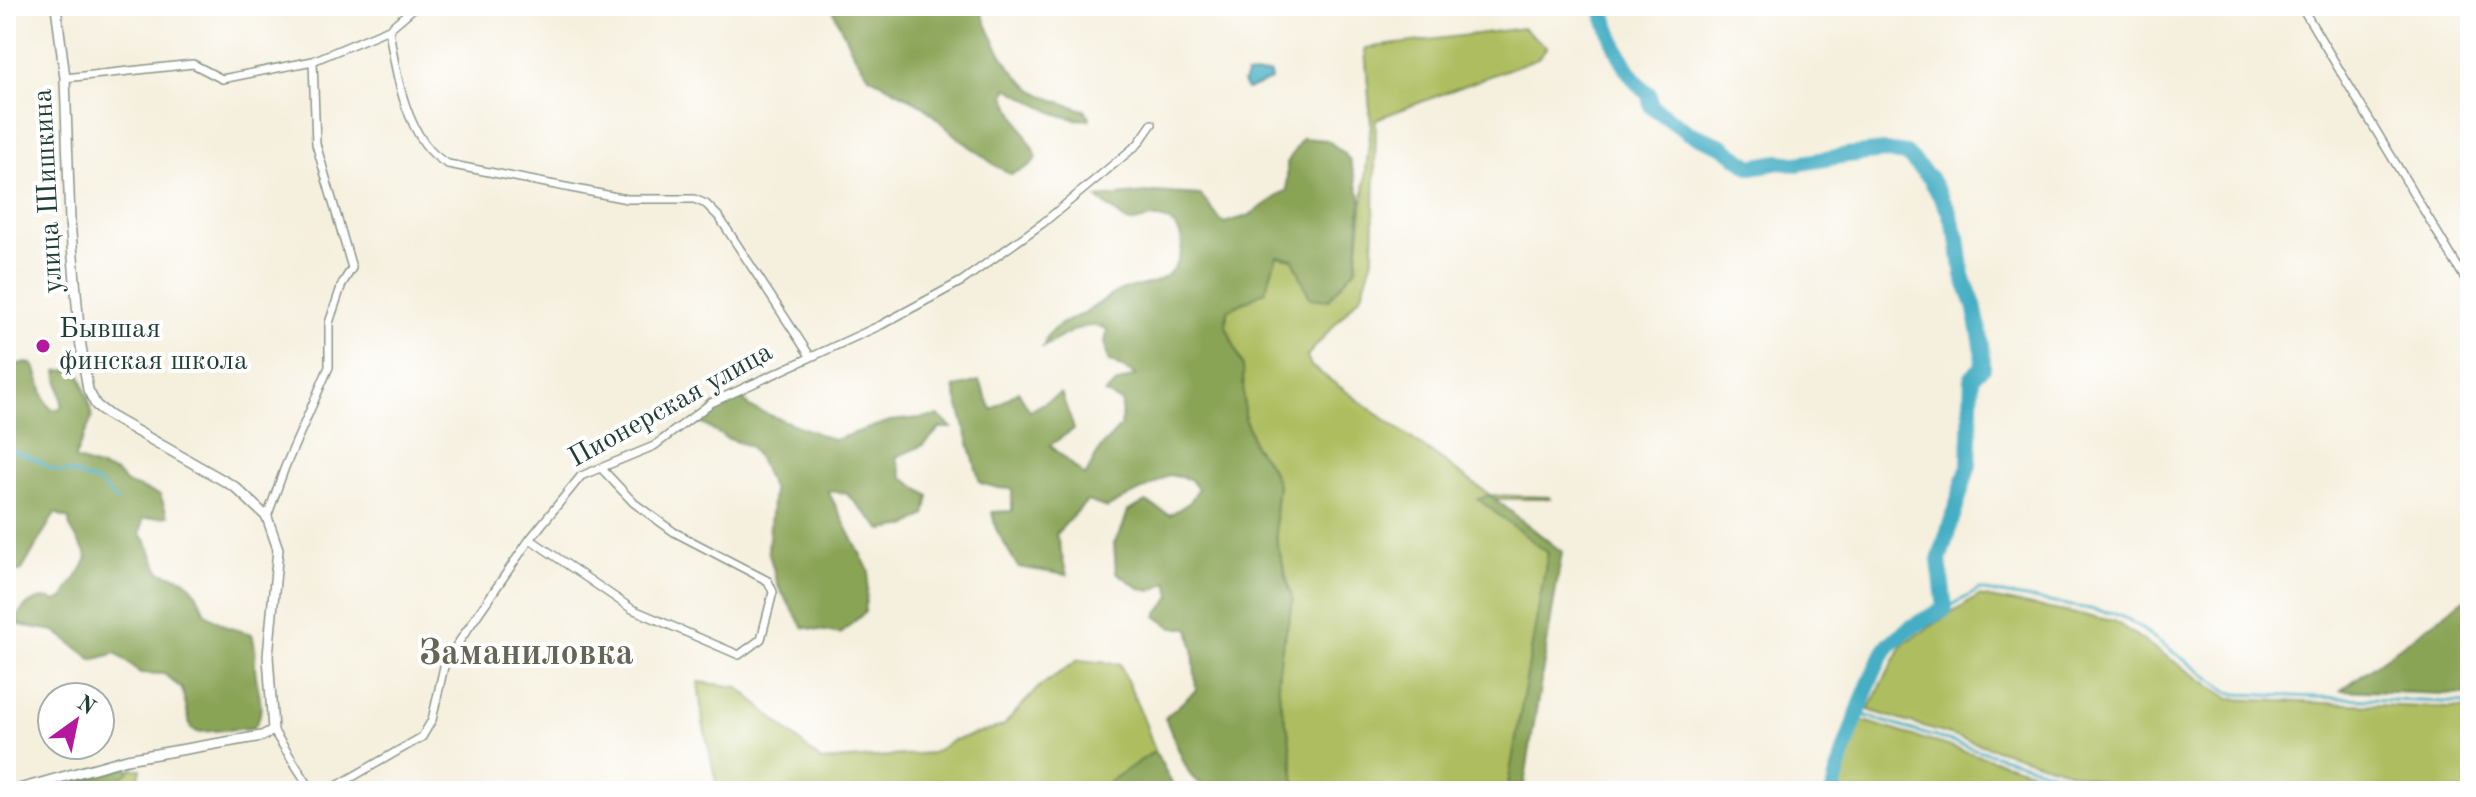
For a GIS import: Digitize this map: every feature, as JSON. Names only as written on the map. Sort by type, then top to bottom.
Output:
[{"type":"street","name":"улица Шишкина","points":[[56,6],[65,78],[70,221],[80,340],[88,390],[96,405],[110,416],[235,487],[267,517]]},
{"type":"street","points":[[65,78],[193,64],[222,79],[313,61],[389,29],[416,6]]},
{"type":"street","points":[[2301,6],[2470,287]]},
{"type":"street","points":[[389,29],[394,64],[411,120],[422,141],[438,159],[448,164],[613,197],[694,199],[706,204],[719,217],[810,356]]},
{"type":"street","points":[[312,791],[273,730],[268,656],[278,549],[267,517],[285,467],[329,367],[329,323],[342,284],[352,268],[316,144],[313,61]]},
{"type":"street","name":"Пионерская улица","points":[[328,791],[422,737],[432,720],[445,662],[530,539],[581,476],[654,446],[711,403],[881,325],[962,281],[1043,223],[1138,144],[1152,124]]},
{"type":"street","points":[[530,539],[632,609],[715,647],[739,655],[761,639],[773,592],[768,581],[674,532],[634,503],[602,469]]},
{"type":"street","points":[[12,791],[127,759],[262,736],[273,730]]},
{"type":"green space","points":[[831,6],[979,6],[995,43],[1018,76],[1044,96],[1086,111],[1090,119],[1068,118],[1007,88],[1005,96],[1037,157],[1029,166],[1010,174],[956,136],[922,105],[869,76],[851,49]]},
{"type":"green space","points":[[1523,28],[1547,47],[1538,58],[1376,119],[1373,258],[1362,294],[1307,356],[1311,366],[1490,495],[1550,499],[1480,499],[1548,553],[1507,791],[1296,791],[1278,679],[1293,601],[1277,544],[1275,514],[1278,484],[1270,466],[1254,446],[1244,415],[1243,367],[1226,326],[1227,311],[1265,291],[1276,256],[1293,259],[1328,300],[1356,268],[1371,123],[1365,48]]},
{"type":"green space","points":[[1302,138],[1327,140],[1350,161],[1361,198],[1356,268],[1328,300],[1310,298],[1293,259],[1277,256],[1265,291],[1227,311],[1226,326],[1243,367],[1244,415],[1254,446],[1270,466],[1278,484],[1275,514],[1277,544],[1293,601],[1278,679],[1296,791],[1220,791],[1192,777],[1165,718],[1196,690],[1189,628],[1173,628],[1156,616],[1171,596],[1168,582],[1152,591],[1141,589],[1116,572],[1114,543],[1128,511],[1146,502],[1170,515],[1190,502],[1198,489],[1190,479],[1168,475],[1107,508],[1087,501],[1056,534],[1067,575],[1018,567],[996,529],[992,512],[1012,511],[1012,489],[980,483],[954,388],[979,381],[992,410],[1018,391],[1030,411],[1061,393],[1074,429],[1050,445],[1085,476],[1101,447],[1121,426],[1122,402],[1105,393],[1117,383],[1136,375],[1108,360],[1105,345],[1107,329],[1098,326],[1066,334],[1043,347],[1052,331],[1116,292],[1162,279],[1174,268],[1182,243],[1176,227],[1169,222],[1148,218],[1129,223],[1097,198],[1155,192],[1200,195],[1224,223],[1248,216],[1287,190],[1287,163]]},
{"type":"green space","points":[[32,364],[51,409],[60,409],[62,403],[57,371],[72,370],[80,375],[92,418],[74,459],[117,473],[126,483],[160,495],[168,516],[143,519],[140,534],[160,572],[184,579],[195,591],[206,614],[227,627],[252,634],[261,706],[253,728],[198,732],[191,729],[182,689],[164,674],[140,673],[116,653],[93,660],[55,631],[20,625],[16,617],[24,607],[39,599],[56,601],[64,598],[87,556],[70,527],[69,519],[55,513],[22,570],[6,575],[6,366]]},
{"type":"green space","points":[[741,395],[749,407],[834,440],[890,421],[939,416],[952,428],[940,428],[924,445],[896,457],[903,478],[929,496],[925,515],[908,526],[882,530],[846,493],[828,491],[869,571],[865,612],[840,634],[803,627],[778,586],[768,550],[773,490],[750,446],[726,438],[700,422],[710,415],[712,406]]},
{"type":"green space","points":[[1490,495],[1562,552],[1523,791],[1507,791],[1548,553],[1478,499]]},
{"type":"green space","points":[[1979,596],[2114,621],[2230,699],[2470,709],[2470,791],[2132,791],[1868,710],[1903,644]]},
{"type":"green space","points":[[2469,596],[2470,695],[2341,690]]},
{"type":"green space","points":[[1078,660],[1120,664],[1155,751],[1110,782],[1116,791],[719,791],[703,722],[698,682],[738,687],[821,761],[932,753],[954,740],[1003,726],[1039,687]]},
{"type":"green space","points":[[1868,691],[1845,764],[1860,720],[2098,791],[1828,791],[1842,748]]},
{"type":"green space","points":[[1155,751],[1176,791],[1116,791],[1109,782]]},
{"type":"green space","points":[[127,767],[129,772],[104,791],[43,791]]},
{"type":"green space","points":[[141,769],[135,791],[33,791]]},
{"type":"water","points":[[1270,73],[1271,80],[1247,90],[1243,83],[1246,75]]},
{"type":"waterway","points":[[1603,13],[1621,57],[1633,78],[1649,94],[1651,106],[1689,133],[1722,146],[1751,167],[1779,162],[1797,164],[1885,151],[1906,154],[1930,178],[1948,210],[1958,238],[1963,276],[1974,305],[1982,345],[1983,367],[1972,376],[1969,465],[1939,560],[1945,609],[1904,632],[1885,652],[1858,712],[1833,791]]},
{"type":"waterway","points":[[6,448],[56,471],[73,473],[100,484],[117,501]]},
{"type":"waterway","points":[[1945,609],[1979,590],[2113,613],[2129,620],[2229,692],[2237,694],[2470,703]]},
{"type":"waterway","points":[[1859,714],[2114,791]]},
{"type":"place","name":"Бывшая финская школа","points":[[43,346]]},
{"type":"district","name":"Заманиловка","points":[[526,655]]}]
